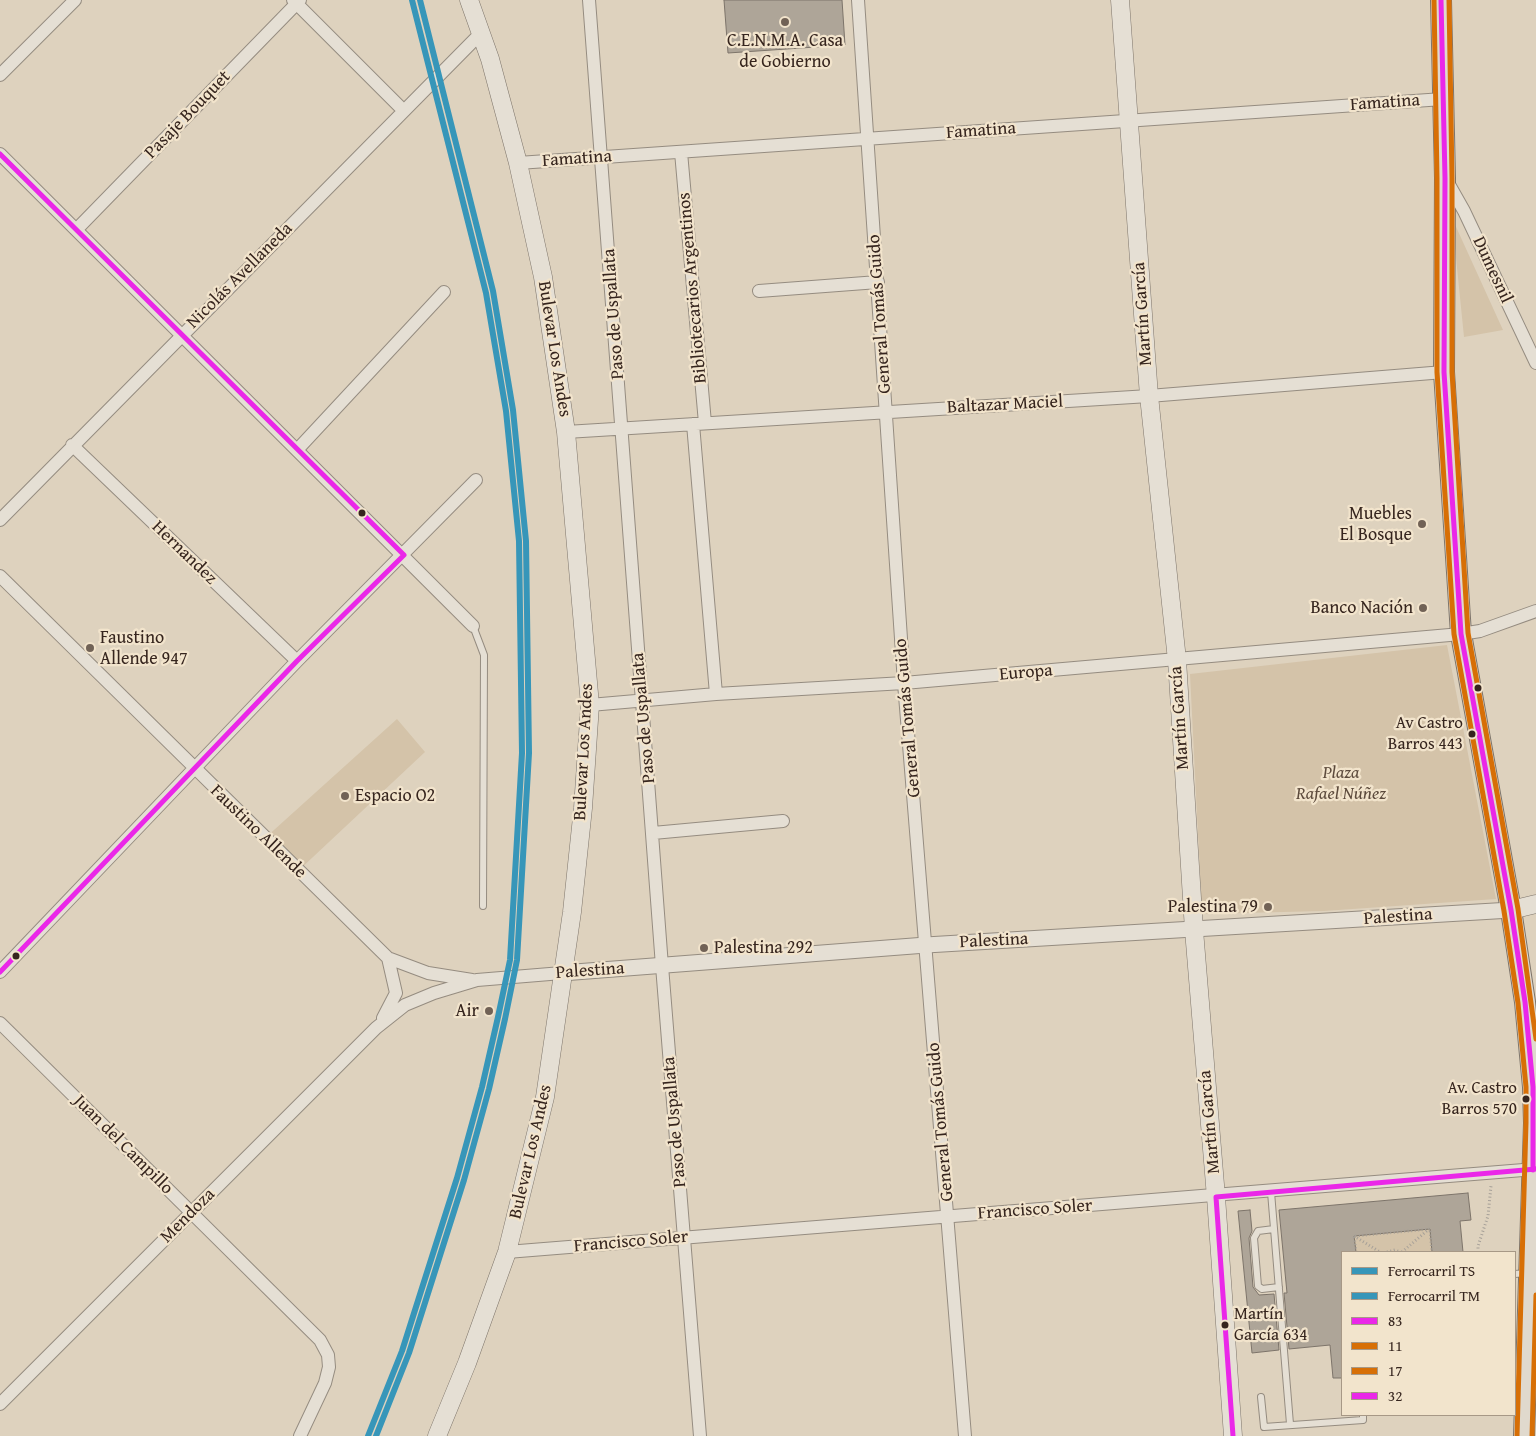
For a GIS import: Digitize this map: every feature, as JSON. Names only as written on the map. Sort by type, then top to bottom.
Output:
[{"type":"main road","name":"Bulevar Los Andes","points":[[438,1436],[467,1363],[507,1252],[545,1097],[572,912],[581,827],[590,705],[566,432],[543,277],[518,163],[481,33],[469,0]]},
{"type":"main road","name":"Martín García","points":[[1120,0],[1149,396],[1176,660],[1194,930],[1233,1436]]},
{"type":"main road","points":[[1441,0],[1444,99],[1444,372],[1461,634],[1511,910],[1525,1002],[1533,1087],[1535,1170],[1522,1273],[1524,1436]]},
{"type":"main road","points":[[1511,910],[1536,904]]},
{"type":"street","points":[[0,75],[75,0]]},
{"type":"street","name":"Paso de Uspallata","points":[[589,0],[623,429],[662,966],[700,1436]]},
{"type":"street","name":"General Tomás Guido","points":[[858,0],[904,684],[965,1436]]},
{"type":"street","points":[[296,1],[404,111]]},
{"type":"street","name":"Pasaje Bouquet","points":[[76,230],[296,1]]},
{"type":"street","name":"Nicolás Avellaneda","points":[[0,520],[481,33]]},
{"type":"street","name":"Famatina","points":[[518,163],[1444,99]]},
{"type":"street","name":"Bibliotecarios Argentinos","points":[[681,152],[716,694]]},
{"type":"street","points":[[0,154],[404,555],[473,626]]},
{"type":"street","name":"Dumesnil","points":[[1444,178],[1464,211],[1536,363]]},
{"type":"street","points":[[759,291],[878,282]]},
{"type":"street","points":[[297,450],[444,292]]},
{"type":"street","name":"Baltazar Maciel","points":[[566,432],[1149,396],[1444,372]]},
{"type":"street","name":"Hernandez","points":[[72,445],[297,662]]},
{"type":"street","points":[[0,972],[297,662],[476,480]]},
{"type":"street","name":"Faustino Allende","points":[[0,576],[388,958],[428,974],[477,980]]},
{"type":"street","name":"Europa","points":[[590,705],[716,694],[904,684],[1461,634],[1480,631],[1536,611]]},
{"type":"street","points":[[653,833],[783,821]]},
{"type":"street","name":"Palestina","points":[[477,980],[926,945],[1511,910]]},
{"type":"street","name":"Mendoza","points":[[376,1028],[393,1004],[396,993],[388,958]]},
{"type":"street","name":"Mendoza","points":[[0,1404],[376,1028],[405,1005],[434,992],[477,980]]},
{"type":"street","name":"Juan del Campillo","points":[[0,1023],[320,1340],[328,1355],[329,1367],[325,1384],[300,1436]]},
{"type":"street","name":"Francisco Soler","points":[[507,1252],[948,1216],[1216,1197],[1535,1170]]},
{"type":"lane","points":[[473,626],[484,655],[483,906]]},
{"type":"lane","points":[[1271,1192],[1290,1424]]},
{"type":"lane","points":[[1274,1229],[1258,1231],[1254,1238],[1258,1286],[1262,1288],[1279,1287]]},
{"type":"lane","points":[[1261,1397],[1264,1427],[1363,1420],[1363,1416]]},
{"type":"path","points":[[1478,1251],[1488,1216],[1492,1193],[1490,1173]]},
{"type":"path","points":[[1354,1236],[1430,1229]]},
{"type":"path","points":[[1402,1251],[1430,1229]]},
{"type":"path","points":[[1430,1229],[1432,1251]]},
{"type":"path","points":[[1354,1236],[1356,1251]]},
{"type":"path","points":[[1354,1236],[1378,1251]]},
{"type":"green space","points":[[1452,218],[1503,330],[1464,337]]},
{"type":"green space","name":"Plaza Rafael Núñez","points":[[1447,645],[1496,899],[1324,911],[1202,914],[1190,674]]},
{"type":"green space","name":"Espacio O2","points":[[397,719],[425,752],[297,872],[264,839]]},
{"type":"green space","points":[[1430,1229],[1432,1251],[1356,1251],[1354,1236]]},
{"type":"building","name":"C.E.N.M.A. Casa de Gobierno","points":[[724,0],[842,0],[845,45],[728,53]]},
{"type":"building","points":[[1468,1193],[1471,1220],[1460,1221],[1463,1251],[1432,1251],[1430,1229],[1354,1236],[1356,1251],[1341,1251],[1341,1378],[1333,1378],[1330,1345],[1289,1349],[1284,1293],[1287,1293],[1279,1210]]},
{"type":"building","points":[[1250,1210],[1252,1231],[1249,1238],[1253,1287],[1259,1295],[1274,1294],[1279,1350],[1252,1353],[1238,1211]]},
{"type":"rail line","name":"TS","points":[[368,1436],[402,1351],[457,1178],[482,1087],[498,1017],[510,960],[522,753],[519,541],[506,411],[486,293],[412,0]]},
{"type":"rail line","name":"TM","points":[[376,1436],[409,1353],[464,1180],[489,1089],[505,1019],[517,960],[529,753],[526,541],[513,410],[493,291],[420,0]]},
{"type":"transit line","name":"11","points":[[1434,0],[1437,178],[1437,372],[1454,634],[1504,911],[1518,1003],[1526,1087],[1517,1436]]},
{"type":"transit line","name":"83","points":[[1441,0],[1445,178],[1444,372],[1461,634],[1511,910],[1525,1002],[1533,1087],[1533,1170]]},
{"type":"transit line","name":"17","points":[[1449,0],[1452,178],[1452,372],[1468,633],[1518,909],[1536,1039]]},
{"type":"transit line","name":"32","points":[[0,154],[404,555],[297,661],[0,972]]},
{"type":"transit line","name":"83","points":[[1233,1436],[1216,1197],[1536,1169]]},
{"type":"transit line","name":"17","points":[[1532,1436],[1536,1295]]},
{"type":"place","name":"C.E.N.M.A. Casa de Gobierno","points":[[785,22]]},
{"type":"place","name":"Muebles El Bosque","points":[[1422,524]]},
{"type":"place","name":"Banco Nación","points":[[1423,608]]},
{"type":"place","name":"Faustino Allende 947","points":[[90,648]]},
{"type":"place","name":"Av Castro Barros 443","points":[[1472,734]]},
{"type":"place","name":"Espacio O2","points":[[345,796]]},
{"type":"place","name":"Palestina 79","points":[[1268,907]]},
{"type":"place","name":"Palestina 292","points":[[704,948]]},
{"type":"place","name":"Air","points":[[489,1011]]},
{"type":"place","name":"Av. Castro Barros 570","points":[[1526,1099]]},
{"type":"place","name":"Martín García 634","points":[[1225,1325]]}]
